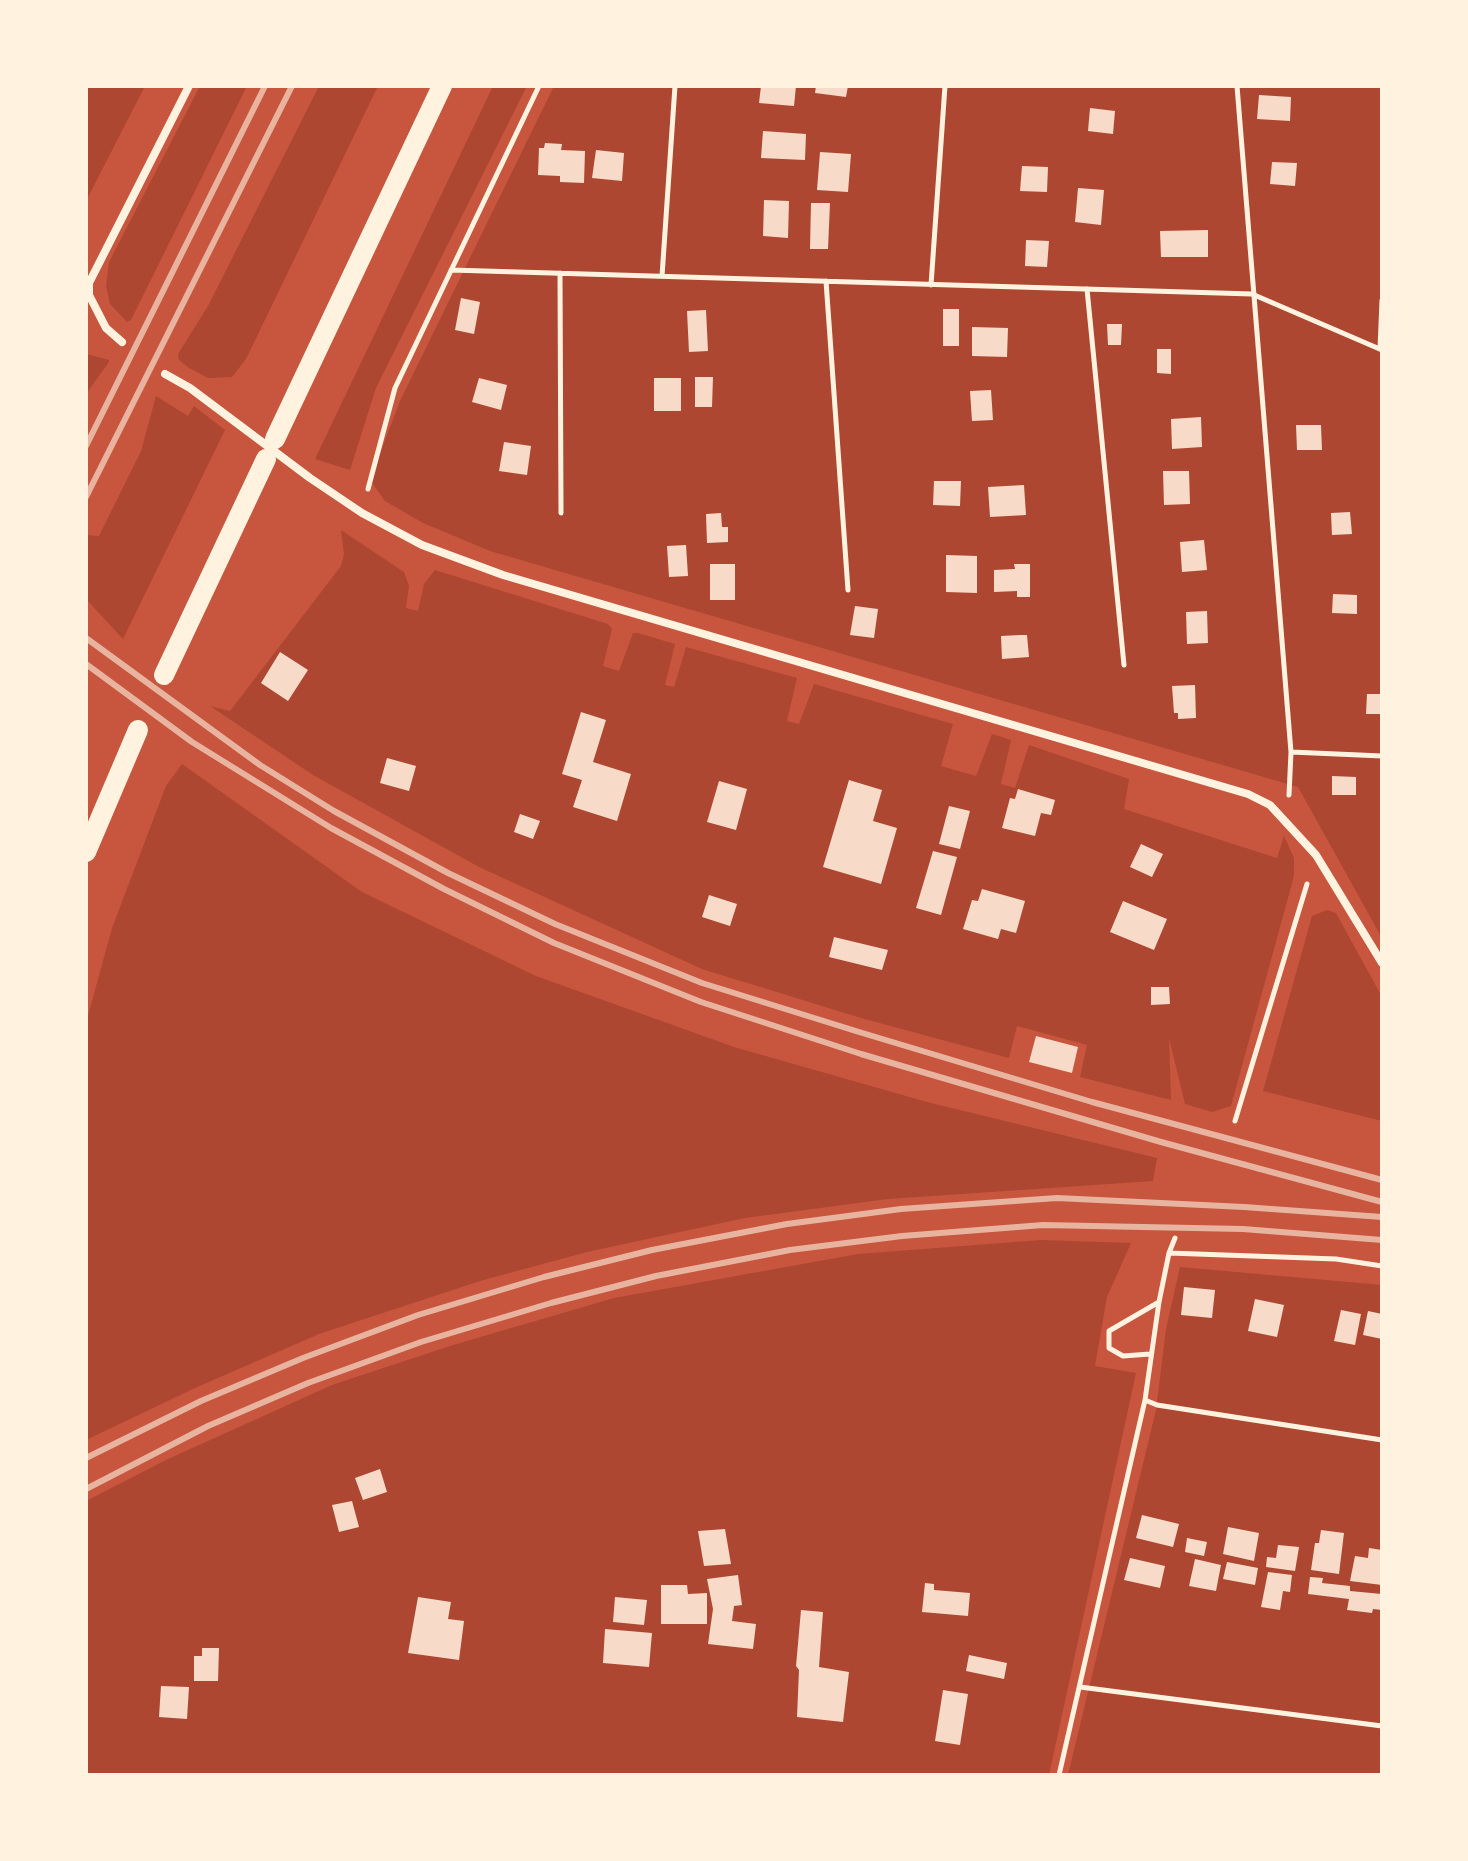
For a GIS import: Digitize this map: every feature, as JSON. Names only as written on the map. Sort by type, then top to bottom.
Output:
[{"type":"main road","points":[[275,439],[442,86]]},
{"type":"main road","points":[[164,675],[266,459]]},
{"type":"main road","points":[[86,852],[138,730]]},
{"type":"street","points":[[122,342],[106,328],[89,295],[89,283],[189,86]]},
{"type":"street","points":[[165,374],[190,388],[362,513],[422,545],[503,575],[1248,794],[1270,805],[1316,855],[1382,963]]},
{"type":"path","points":[[362,513],[395,388],[539,86]]},
{"type":"path","points":[[662,276],[675,86]]},
{"type":"path","points":[[931,285],[945,86]]},
{"type":"path","points":[[1237,86],[1291,752],[1286,824]]},
{"type":"path","points":[[451,270],[1252,294],[1381,349],[1382,300]]},
{"type":"path","points":[[560,273],[561,513]]},
{"type":"path","points":[[826,281],[848,590]]},
{"type":"path","points":[[1087,289],[1124,665]]},
{"type":"path","points":[[1291,752],[1382,756]]},
{"type":"path","points":[[1235,1121],[1316,855]]},
{"type":"path","points":[[1059,1775],[1145,1400],[1159,1302],[1175,1238]]},
{"type":"path","points":[[1169,1253],[1336,1259],[1382,1266]]},
{"type":"path","points":[[1150,1354],[1123,1356],[1109,1348],[1109,1331],[1159,1302]]},
{"type":"path","points":[[1145,1400],[1157,1405],[1382,1440]]},
{"type":"path","points":[[1080,1687],[1382,1726]]},
{"type":"shaded area","points":[[86,86],[145,86],[86,201]]},
{"type":"shaded area","points":[[200,86],[247,86],[131,320],[127,322],[110,304],[106,286],[109,262]]},
{"type":"shaded area","points":[[319,86],[378,86],[246,359],[232,377],[208,378],[179,360],[178,354],[208,306]]},
{"type":"shaded area","points":[[493,86],[527,86],[376,388],[350,470],[315,459]]},
{"type":"shaded area","points":[[554,86],[1382,86],[1382,938],[1298,787],[490,551],[423,523],[385,501],[370,480],[400,401]]},
{"type":"shaded area","points":[[86,354],[109,362],[86,394]]},
{"type":"shaded area","points":[[156,396],[188,416],[194,406],[225,430],[123,639],[86,599],[86,535],[99,536],[141,451]]},
{"type":"shaded area","points":[[341,530],[404,572],[409,586],[406,608],[418,611],[424,584],[435,570],[608,624],[612,629],[603,666],[619,671],[633,633],[638,633],[675,644],[665,685],[674,687],[686,647],[797,678],[787,721],[799,724],[814,684],[953,724],[941,766],[976,776],[992,734],[1011,740],[1001,784],[1015,788],[1029,745],[1129,779],[1124,809],[1277,858],[1284,836],[1294,858],[1294,876],[1231,1106],[1212,1112],[1185,1104],[1169,1038],[1171,1100],[1080,1077],[1087,1045],[1017,1026],[1009,1058],[861,1018],[702,969],[479,867],[313,775],[210,706],[230,711],[341,566],[344,554]]},
{"type":"shaded area","points":[[182,764],[362,892],[536,976],[734,1047],[927,1102],[1157,1158],[1153,1181],[888,1199],[745,1218],[587,1252],[480,1281],[319,1334],[86,1440],[86,1023],[112,928],[166,786]]},
{"type":"shaded area","points":[[1327,910],[1336,913],[1382,997],[1382,1121],[1263,1091],[1312,916]]},
{"type":"shaded area","points":[[1041,1240],[1131,1243],[1107,1297],[1095,1366],[1136,1373],[1049,1775],[86,1775],[86,1501],[168,1459],[332,1385],[453,1345],[614,1298],[858,1254]]},
{"type":"shaded area","points":[[1180,1267],[1382,1285],[1382,1775],[1068,1775],[1156,1410],[1166,1329]]},
{"type":"building","points":[[761,86],[796,86],[794,106],[759,103]]},
{"type":"building","points":[[816,86],[848,86],[846,97],[815,93]]},
{"type":"building","points":[[1259,95],[1291,97],[1290,121],[1257,119]]},
{"type":"building","points":[[1090,108],[1115,111],[1113,134],[1088,131]]},
{"type":"building","points":[[763,131],[806,134],[805,160],[761,158]]},
{"type":"building","points":[[545,143],[562,144],[561,150],[585,151],[584,183],[560,182],[560,176],[538,175],[539,148],[544,148]]},
{"type":"building","points":[[596,150],[624,153],[622,181],[592,178]]},
{"type":"building","points":[[820,152],[851,154],[848,192],[817,190]]},
{"type":"building","points":[[1272,162],[1297,163],[1295,186],[1270,184]]},
{"type":"building","points":[[1022,166],[1048,167],[1047,192],[1020,191]]},
{"type":"building","points":[[1078,188],[1104,190],[1101,225],[1075,222]]},
{"type":"building","points":[[764,200],[789,201],[788,238],[763,236]]},
{"type":"building","points":[[811,203],[830,203],[828,249],[810,249]]},
{"type":"building","points":[[1208,230],[1208,257],[1161,257],[1160,231]]},
{"type":"building","points":[[1026,240],[1049,241],[1047,267],[1025,266]]},
{"type":"building","points":[[461,298],[480,302],[474,334],[455,330]]},
{"type":"building","points":[[943,309],[959,309],[959,346],[943,346]]},
{"type":"building","points":[[706,310],[708,351],[689,352],[687,311]]},
{"type":"building","points":[[1107,324],[1122,324],[1121,345],[1108,345]]},
{"type":"building","points":[[972,327],[1008,328],[1007,357],[972,356]]},
{"type":"building","points":[[1157,349],[1171,349],[1171,374],[1157,373]]},
{"type":"building","points":[[695,377],[713,377],[712,407],[695,407]]},
{"type":"building","points":[[479,378],[507,385],[501,410],[472,402]]},
{"type":"building","points":[[654,378],[681,378],[681,411],[654,411]]},
{"type":"building","points":[[991,390],[993,420],[972,421],[970,391]]},
{"type":"building","points":[[1201,417],[1202,447],[1172,449],[1171,419]]},
{"type":"building","points":[[1296,425],[1321,425],[1322,450],[1297,450]]},
{"type":"building","points":[[504,442],[531,446],[527,475],[499,471]]},
{"type":"building","points":[[1163,471],[1189,471],[1190,504],[1164,505]]},
{"type":"building","points":[[934,481],[961,481],[960,506],[933,505]]},
{"type":"building","points":[[1024,485],[1026,515],[990,517],[988,487]]},
{"type":"building","points":[[1350,512],[1352,534],[1332,535],[1331,513]]},
{"type":"building","points":[[721,513],[722,527],[728,527],[728,542],[707,543],[706,514]]},
{"type":"building","points":[[1204,540],[1207,570],[1182,572],[1180,542]]},
{"type":"building","points":[[686,545],[688,576],[669,577],[667,546]]},
{"type":"building","points":[[946,555],[977,556],[977,593],[946,592]]},
{"type":"building","points":[[710,564],[735,564],[735,600],[710,600]]},
{"type":"building","points":[[1014,564],[1030,564],[1030,597],[1017,597],[1017,591],[994,592],[994,570],[1015,569]]},
{"type":"building","points":[[1333,594],[1357,595],[1357,614],[1332,613]]},
{"type":"building","points":[[855,606],[878,609],[874,638],[850,635]]},
{"type":"building","points":[[1207,611],[1208,643],[1187,644],[1186,612]]},
{"type":"building","points":[[1027,635],[1029,657],[1002,659],[1001,636]]},
{"type":"building","points":[[280,652],[308,670],[288,701],[261,683]]},
{"type":"building","points":[[1195,685],[1196,718],[1178,719],[1178,713],[1174,713],[1172,686]]},
{"type":"building","points":[[1367,694],[1382,694],[1382,714],[1366,714]]},
{"type":"building","points":[[581,712],[606,720],[593,762],[631,774],[617,821],[573,807],[582,780],[562,774]]},
{"type":"building","points":[[387,758],[416,766],[409,791],[380,783]]},
{"type":"building","points":[[1332,776],[1356,777],[1356,795],[1332,795]]},
{"type":"building","points":[[849,780],[882,790],[873,821],[897,828],[881,884],[823,867]]},
{"type":"building","points":[[719,781],[747,789],[736,830],[707,822]]},
{"type":"building","points":[[1018,789],[1055,800],[1051,815],[1041,813],[1035,836],[1002,828],[1010,798],[1015,799]]},
{"type":"building","points":[[949,806],[970,811],[960,849],[939,844]]},
{"type":"building","points":[[520,814],[540,821],[533,839],[514,832]]},
{"type":"building","points":[[1141,844],[1163,854],[1152,877],[1130,867]]},
{"type":"building","points":[[933,851],[957,857],[941,915],[916,908]]},
{"type":"building","points":[[982,889],[1025,901],[1016,933],[1001,929],[998,939],[963,929],[972,900],[978,901]]},
{"type":"building","points":[[709,895],[737,904],[730,926],[702,917]]},
{"type":"building","points":[[1123,901],[1167,919],[1154,950],[1110,932]]},
{"type":"building","points":[[834,937],[888,950],[882,970],[829,957]]},
{"type":"building","points":[[1151,987],[1169,987],[1170,1004],[1151,1005]]},
{"type":"building","points":[[1036,1036],[1078,1047],[1072,1073],[1029,1062]]},
{"type":"building","points":[[1184,1287],[1215,1290],[1212,1318],[1181,1315]]},
{"type":"building","points":[[1255,1299],[1284,1305],[1277,1337],[1248,1331]]},
{"type":"building","points":[[1341,1310],[1361,1314],[1355,1345],[1334,1341]]},
{"type":"building","points":[[1368,1311],[1382,1314],[1382,1339],[1363,1335]]},
{"type":"building","points":[[380,1469],[387,1492],[363,1500],[355,1478]]},
{"type":"building","points":[[352,1501],[359,1527],[339,1532],[332,1505]]},
{"type":"building","points":[[1142,1515],[1179,1524],[1173,1547],[1136,1538]]},
{"type":"building","points":[[1228,1527],[1259,1533],[1254,1561],[1223,1554]]},
{"type":"building","points":[[725,1529],[731,1564],[704,1566],[698,1531]]},
{"type":"building","points":[[1321,1530],[1344,1533],[1339,1574],[1311,1570],[1315,1543],[1319,1543]]},
{"type":"building","points":[[1187,1538],[1207,1542],[1204,1556],[1185,1552]]},
{"type":"building","points":[[1278,1545],[1299,1547],[1295,1571],[1266,1567],[1267,1557],[1276,1558]]},
{"type":"building","points":[[1369,1548],[1382,1550],[1382,1585],[1350,1581],[1355,1556],[1368,1558]]},
{"type":"building","points":[[1130,1558],[1165,1566],[1160,1588],[1124,1580]]},
{"type":"building","points":[[1195,1559],[1221,1565],[1216,1591],[1189,1586]]},
{"type":"building","points":[[1227,1562],[1258,1568],[1255,1585],[1223,1579]]},
{"type":"building","points":[[1268,1572],[1292,1575],[1290,1592],[1283,1591],[1280,1610],[1261,1607]]},
{"type":"building","points":[[738,1575],[742,1605],[734,1606],[732,1621],[756,1624],[753,1649],[708,1644],[713,1609],[707,1579]]},
{"type":"building","points":[[1310,1577],[1323,1578],[1322,1583],[1350,1586],[1350,1591],[1382,1594],[1382,1610],[1373,1609],[1372,1613],[1347,1610],[1349,1599],[1308,1594]]},
{"type":"building","points":[[925,1583],[934,1584],[934,1590],[970,1593],[968,1616],[922,1612]]},
{"type":"building","points":[[661,1585],[687,1585],[688,1594],[707,1593],[707,1624],[661,1624]]},
{"type":"building","points":[[418,1597],[451,1602],[448,1619],[464,1621],[459,1660],[408,1653]]},
{"type":"building","points":[[615,1597],[647,1600],[644,1625],[613,1622]]},
{"type":"building","points":[[801,1610],[823,1612],[819,1667],[849,1672],[843,1722],[797,1717],[799,1670],[796,1666]]},
{"type":"building","points":[[605,1629],[652,1633],[649,1667],[603,1663]]},
{"type":"building","points":[[202,1648],[219,1648],[218,1681],[194,1681],[194,1656],[202,1656]]},
{"type":"building","points":[[969,1655],[1007,1663],[1004,1679],[966,1671]]},
{"type":"building","points":[[161,1686],[189,1687],[187,1719],[159,1717]]},
{"type":"building","points":[[943,1690],[968,1694],[960,1745],[935,1741]]},
{"type":"railway","points":[[86,446],[265,86]]},
{"type":"railway","points":[[86,497],[292,86]]},
{"type":"railway","points":[[86,638],[260,765],[334,811],[448,873],[555,924],[702,983],[859,1032],[1092,1102],[1382,1180]]},
{"type":"railway","points":[[86,664],[192,742],[331,828],[444,889],[554,943],[701,1002],[861,1054],[1161,1142],[1382,1202]]},
{"type":"railway","points":[[86,1458],[201,1401],[418,1315],[544,1277],[652,1250],[787,1224],[901,1209],[1057,1198],[1382,1217]]},
{"type":"railway","points":[[86,1489],[208,1426],[308,1383],[421,1342],[656,1276],[790,1250],[902,1236],[1043,1225],[1243,1229],[1382,1240]]}]
